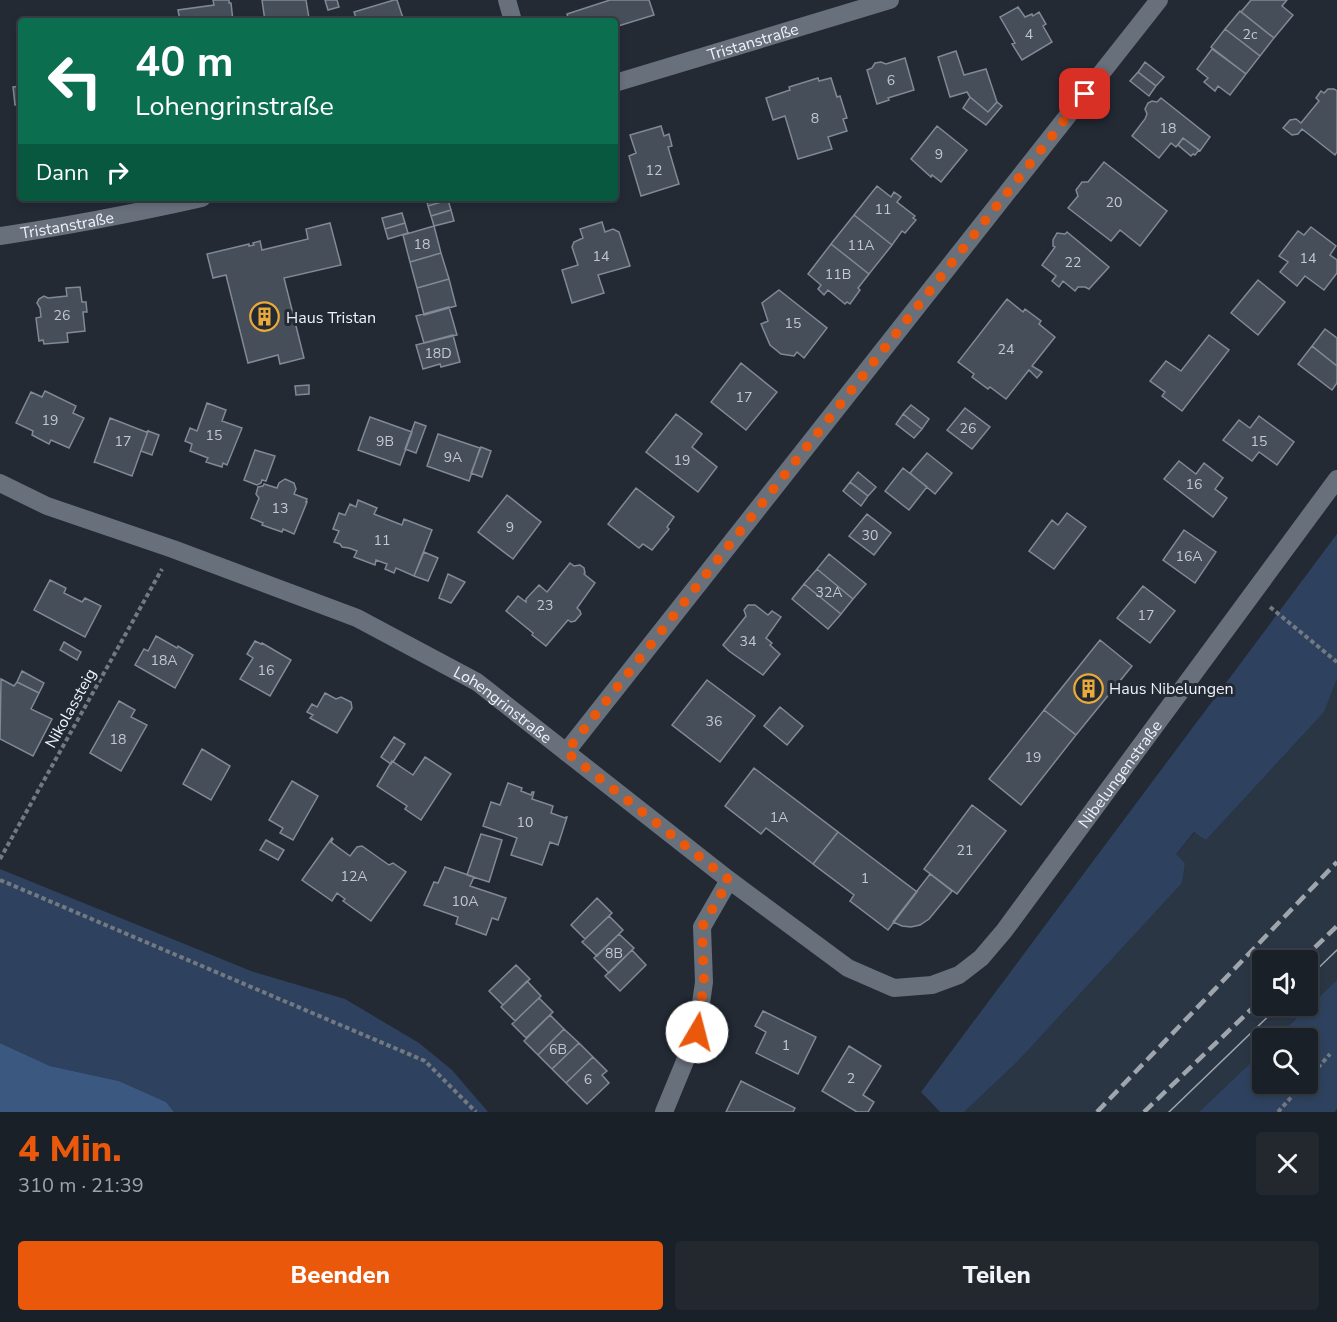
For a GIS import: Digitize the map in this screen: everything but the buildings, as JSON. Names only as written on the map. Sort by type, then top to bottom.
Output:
[{"type":"street","points":[[507,0],[512,18]]},
{"type":"street","name":"Tristanstraße","points":[[618,82],[890,0]]},
{"type":"street","points":[[566,752],[1159,0]]},
{"type":"street","name":"Tristanstraße","points":[[0,236],[188,201]]},
{"type":"street","name":"Nibelungenstraße","points":[[958,975],[981,958],[1004,932],[1337,479]]},
{"type":"street","name":"Lohengrinstraße","points":[[0,483],[47,506],[173,549],[357,618],[477,682],[729,880],[848,968],[894,988],[932,985],[958,975]]},
{"type":"street","points":[[664,1112],[697,1032],[704,982],[702,927],[729,880]]},
{"type":"path","name":"Nikolassteig","points":[[0,858],[162,569]]},
{"type":"path","points":[[1253,593],[1337,662]]},
{"type":"path","points":[[0,880],[424,1061],[476,1112]]},
{"type":"path","points":[[1318,1068],[1330,1054]]},
{"type":"path","points":[[1278,1112],[1294,1094]]},
{"type":"shaded area","points":[[1337,534],[1337,679],[1324,712],[1206,840],[1194,832],[1176,854],[1185,863],[1182,883],[1018,1061],[964,1112],[940,1112],[921,1092]]},
{"type":"shaded area","points":[[1337,679],[1337,980],[1318,998],[1318,950],[1252,950],[1252,1016],[1299,1016],[1287,1028],[1252,1028],[1252,1061],[1199,1112],[964,1112],[1018,1061],[1182,883],[1185,863],[1176,854],[1195,832],[1206,840],[1324,712]]},
{"type":"shaded area","points":[[0,869],[251,971],[345,999],[419,1043],[452,1070],[488,1112],[174,1112],[166,1102],[119,1081],[50,1066],[0,1043]]},
{"type":"shaded area","points":[[1337,980],[1337,1108],[1335,1112],[1199,1112],[1252,1061],[1252,1094],[1318,1094],[1318,1028],[1287,1028],[1299,1016],[1318,1016],[1318,998]]},
{"type":"shaded area","points":[[0,1043],[50,1066],[119,1081],[166,1102],[174,1112],[0,1112]]},
{"type":"tram line","points":[[1318,968],[1337,950]]},
{"type":"tram line","points":[[1169,1112],[1269,1016]]},
{"type":"railway","points":[[1097,1112],[1337,862]]},
{"type":"railway","points":[[1312,950],[1337,926]]},
{"type":"railway","points":[[1144,1112],[1252,1009]]},
{"type":"place","name":"Haus Tristan","points":[[265,317]]},
{"type":"place","name":"Haus Nibelungen","points":[[1088,688]]},
{"type":"route","points":[[697,1032],[704,982],[702,927],[729,880],[566,752],[1085,94]]}]
